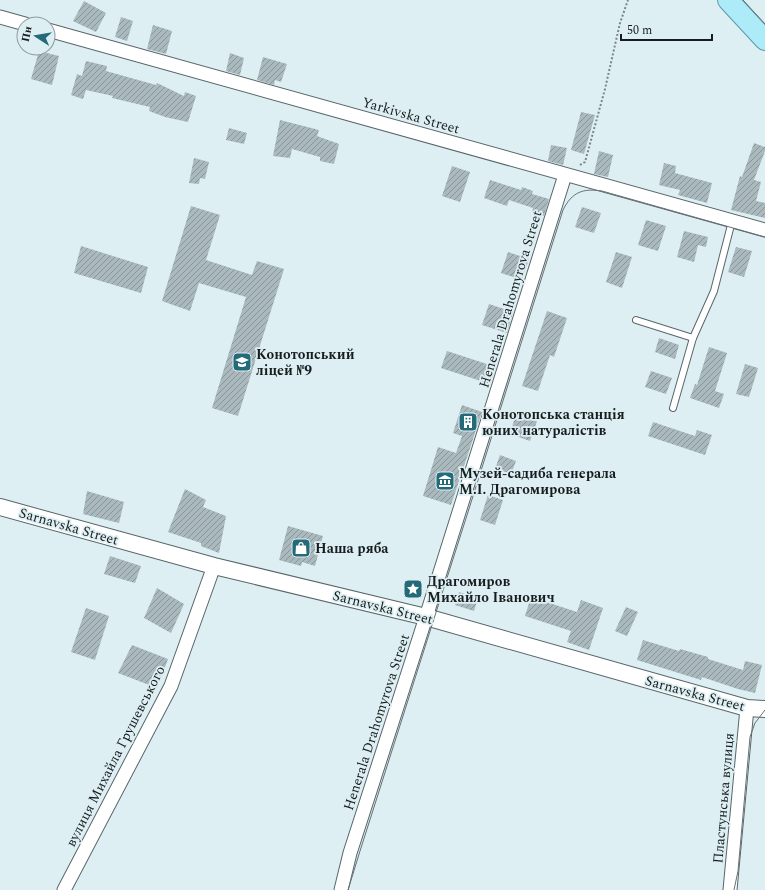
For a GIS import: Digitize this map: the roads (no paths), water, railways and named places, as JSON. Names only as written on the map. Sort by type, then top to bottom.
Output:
[{"type":"main road","points":[[728,0],[765,40]]},
{"type":"street","points":[[0,17],[16,21]]},
{"type":"street","name":"Yarkivska Street","points":[[56,32],[765,230]]},
{"type":"street","name":"Henerala Drahomyrova Street","points":[[341,890],[350,853],[565,175]]},
{"type":"street","name":"Sarnavska Street","points":[[0,507],[214,566],[426,617],[747,708],[764,707]]},
{"type":"street","name":"вулиця Михайла Грушевського","points":[[64,890],[171,686],[214,566]]},
{"type":"street","name":"Пластунська вулиця","points":[[730,890],[747,708]]},
{"type":"lane","points":[[674,408],[693,338],[714,291],[732,221]]},
{"type":"lane","points":[[636,320],[693,338]]},
{"type":"tram line","points":[[743,0],[765,24]]},
{"type":"tram line","points":[[348,890],[566,204],[574,195],[584,191],[602,191],[765,237]]},
{"type":"tram line","points":[[734,890],[738,871],[750,737],[755,723],[765,710]]},
{"type":"place","name":"Конотопський ліцей №9","points":[[242,362]]},
{"type":"place","name":"Конотопська станція юних натуралістів","points":[[468,422]]},
{"type":"place","name":"Музей-садиба генерала М.І. Драгомирова","points":[[445,481]]},
{"type":"place","name":"Наша ряба","points":[[301,548]]},
{"type":"place","name":"Драгомиров Михайло Іванович","points":[[413,589]]}]
